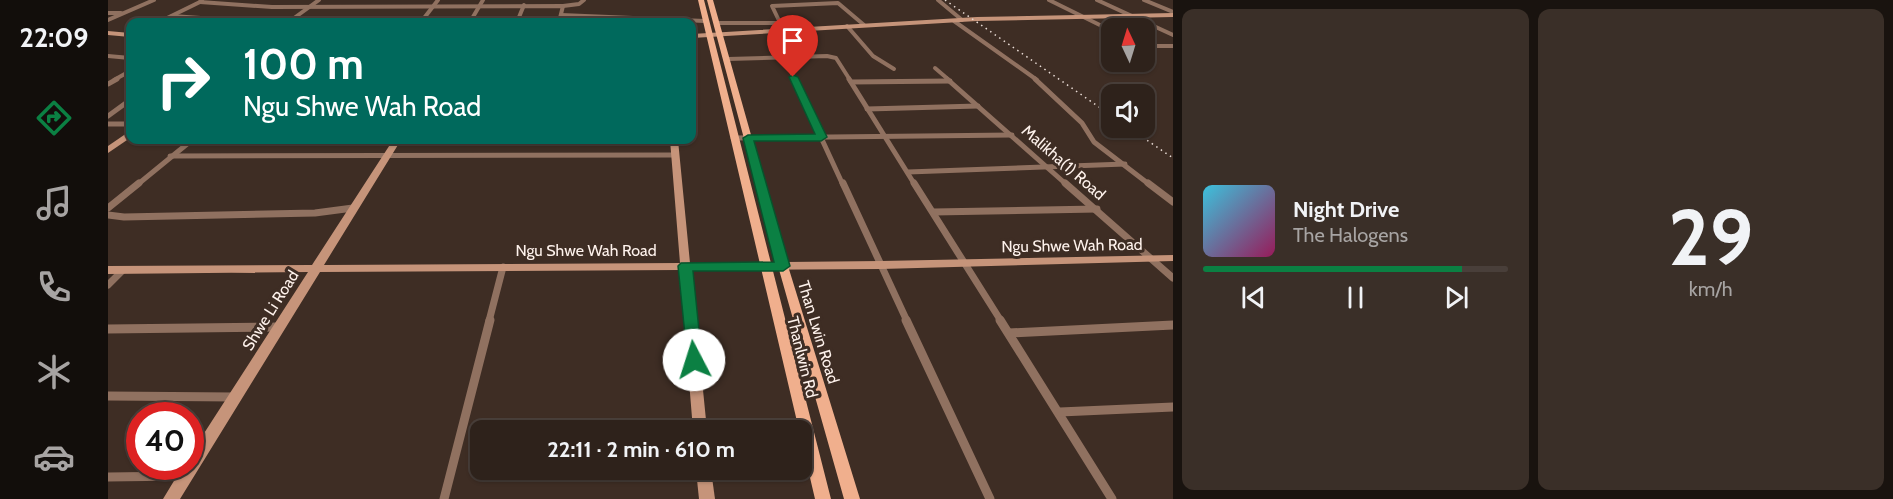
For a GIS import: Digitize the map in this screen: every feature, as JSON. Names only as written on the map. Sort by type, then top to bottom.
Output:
[{"type":"main road","points":[[701,0],[709,14]]},
{"type":"main road","points":[[709,14],[710,0]]},
{"type":"main road","name":"Thanlwin Rd","points":[[709,14],[733,138],[823,499]]},
{"type":"main road","name":"Than Lwin Road","points":[[714,35],[728,59],[783,266],[852,499]]},
{"type":"street","points":[[108,20],[154,0]]},
{"type":"street","points":[[294,18],[319,0]]},
{"type":"street","points":[[424,18],[438,0]]},
{"type":"street","points":[[472,18],[483,0]]},
{"type":"street","points":[[168,18],[202,1],[272,7],[563,6],[579,4],[584,0]]},
{"type":"street","points":[[938,0],[962,20]]},
{"type":"street","points":[[1049,0],[1101,25]]},
{"type":"street","points":[[1097,0],[1173,35]]},
{"type":"street","points":[[1144,0],[1173,14]]},
{"type":"street","points":[[784,31],[772,6],[834,3],[843,5],[864,25]]},
{"type":"street","points":[[519,18],[524,5]]},
{"type":"street","points":[[560,18],[563,6]]},
{"type":"street","points":[[108,13],[123,14]]},
{"type":"street","points":[[561,15],[709,14],[780,23]]},
{"type":"street","points":[[696,36],[962,20],[1173,14]]},
{"type":"street","points":[[172,16],[211,18]]},
{"type":"street","points":[[954,21],[1045,86],[1083,123],[1094,142],[1173,202]]},
{"type":"street","points":[[847,26],[873,56],[894,69]]},
{"type":"street","points":[[108,33],[126,35]]},
{"type":"street","points":[[1155,46],[1173,46]]},
{"type":"street","points":[[108,56],[126,58]]},
{"type":"street","points":[[784,57],[990,499]]},
{"type":"street","points":[[728,59],[834,57],[1060,412],[1112,499]]},
{"type":"street","name":"Malikha(1) Road","points":[[935,68],[1173,278]]},
{"type":"street","points":[[108,84],[126,73]]},
{"type":"street","points":[[850,82],[950,81]]},
{"type":"street","points":[[108,116],[126,103]]},
{"type":"street","points":[[867,109],[978,106]]},
{"type":"street","points":[[108,124],[126,124]]},
{"type":"street","points":[[733,138],[1012,135]]},
{"type":"street","points":[[108,150],[126,138]]},
{"type":"street","points":[[108,208],[186,144]]},
{"type":"street","name":"Shwe Li Road","points":[[204,446],[395,144]]},
{"type":"street","points":[[675,144],[699,420]]},
{"type":"street","points":[[170,156],[676,155]]},
{"type":"street","points":[[908,172],[1050,169],[1125,164]]},
{"type":"street","points":[[108,215],[315,213],[353,208]]},
{"type":"street","points":[[934,212],[1097,209]]},
{"type":"street","name":"Ngu Shwe Wah Road","points":[[108,270],[881,265],[1173,258]]},
{"type":"street","points":[[444,499],[502,267]]},
{"type":"street","points":[[108,285],[123,270]]},
{"type":"street","points":[[1009,333],[1173,325]]},
{"type":"street","points":[[108,329],[279,327]]},
{"type":"street","points":[[108,396],[235,397]]},
{"type":"street","points":[[1060,412],[1173,407]]},
{"type":"street","points":[[108,477],[126,477]]},
{"type":"street","name":"Shwe Li Road","points":[[171,499],[183,480]]},
{"type":"street","points":[[705,480],[707,499]]},
{"type":"railway","points":[[945,0],[1101,108]]},
{"type":"railway","points":[[1144,138],[1173,158]]},
{"type":"route","points":[[694,360],[686,266],[783,266],[748,138],[821,137],[793,77]]}]
